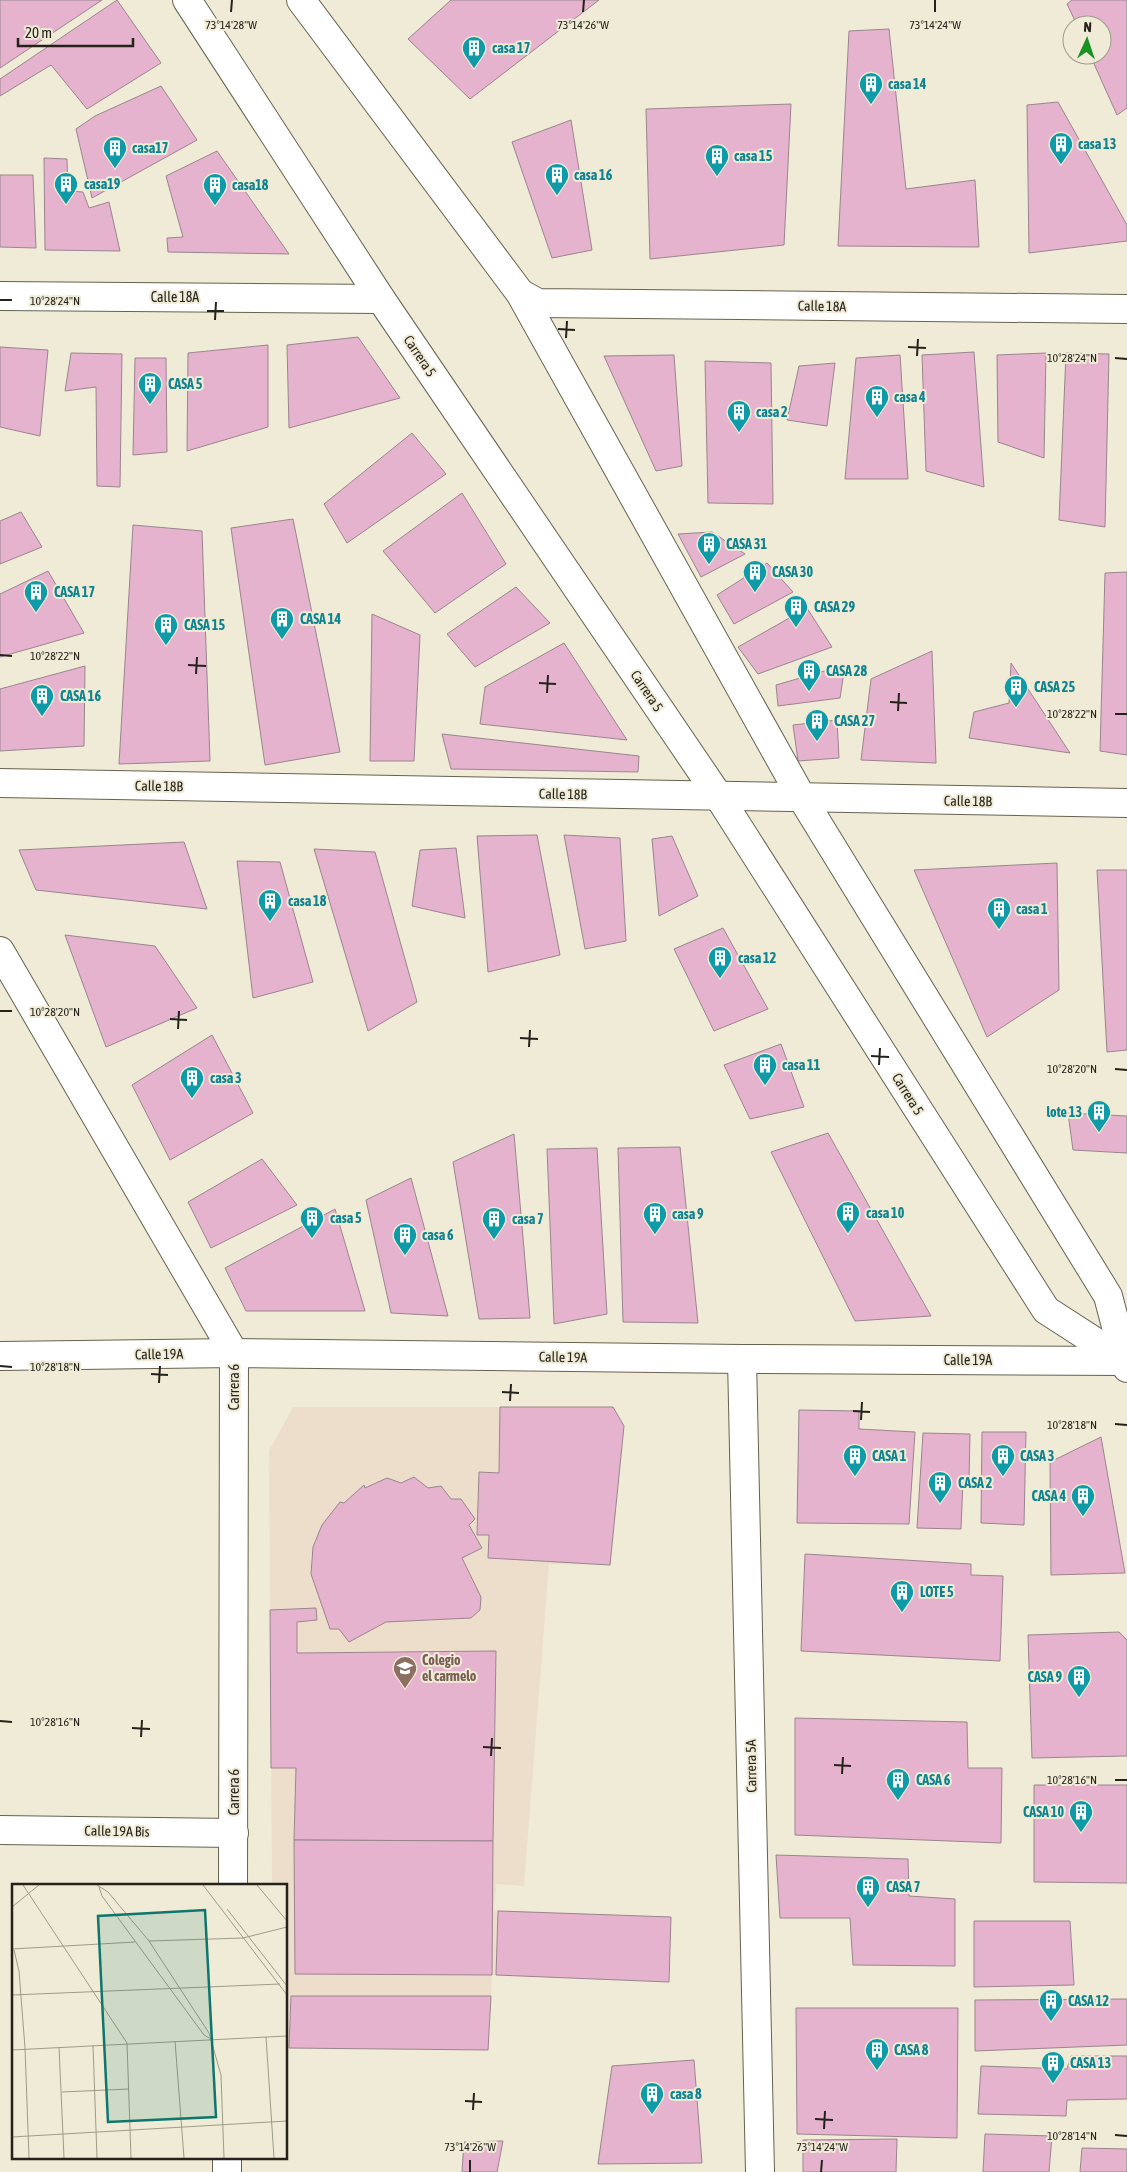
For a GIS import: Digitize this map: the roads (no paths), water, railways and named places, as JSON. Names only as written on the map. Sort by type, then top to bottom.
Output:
[{"type":"street","name":"Carrera 5","points":[[187,0],[381,299],[719,797],[1046,1310],[1126,1363]]},
{"type":"street","points":[[301,0],[520,293],[802,798],[1108,1296],[1126,1363]]},
{"type":"street","name":"Calle 18A","points":[[520,293],[538,302],[1127,309]]},
{"type":"street","name":"Calle 18A","points":[[0,296],[381,299]]},
{"type":"street","name":"Calle 18B","points":[[0,783],[1127,803]]},
{"type":"street","name":"Carrera 6","points":[[0,951],[234,1353],[233,1884]]},
{"type":"street","name":"Calle 19A","points":[[0,1356],[234,1353],[1126,1363]]},
{"type":"street","name":"Carrera 5A","points":[[742,1359],[760,2172]]},
{"type":"street","name":"Calle 19A Bis","points":[[0,1830],[234,1833]]},
{"type":"place","name":"casa 17","points":[[474,69]]},
{"type":"place","name":"casa 14","points":[[871,105]]},
{"type":"place","name":"casa 13","points":[[1061,165]]},
{"type":"place","name":"casa17","points":[[115,169]]},
{"type":"place","name":"casa 15","points":[[717,177]]},
{"type":"place","name":"casa 16","points":[[557,196]]},
{"type":"place","name":"casa19","points":[[66,205]]},
{"type":"place","name":"casa18","points":[[215,206]]},
{"type":"place","name":"CASA 5","points":[[150,405]]},
{"type":"place","name":"casa 4","points":[[877,418]]},
{"type":"place","name":"casa 2","points":[[739,433]]},
{"type":"place","name":"CASA 31","points":[[709,565]]},
{"type":"place","name":"CASA 30","points":[[755,593]]},
{"type":"place","name":"CASA 17","points":[[36,613]]},
{"type":"place","name":"CASA 29","points":[[796,628]]},
{"type":"place","name":"CASA 14","points":[[282,640]]},
{"type":"place","name":"CASA 15","points":[[166,646]]},
{"type":"place","name":"CASA 28","points":[[809,692]]},
{"type":"place","name":"CASA 25","points":[[1016,708]]},
{"type":"place","name":"CASA 16","points":[[42,717]]},
{"type":"place","name":"CASA 27","points":[[817,742]]},
{"type":"place","name":"casa 18","points":[[270,922]]},
{"type":"place","name":"casa 1","points":[[999,930]]},
{"type":"place","name":"casa 12","points":[[720,979]]},
{"type":"place","name":"casa 11","points":[[765,1086]]},
{"type":"place","name":"casa 3","points":[[192,1099]]},
{"type":"place","name":"lote 13","points":[[1099,1133]]},
{"type":"place","name":"casa 10","points":[[848,1234]]},
{"type":"place","name":"casa 9","points":[[655,1235]]},
{"type":"place","name":"casa 5","points":[[312,1239]]},
{"type":"place","name":"casa 7","points":[[494,1240]]},
{"type":"place","name":"casa 6","points":[[405,1256]]},
{"type":"place","name":"CASA 1","points":[[855,1477]]},
{"type":"place","name":"CASA 3","points":[[1003,1477]]},
{"type":"place","name":"CASA 2","points":[[940,1504]]},
{"type":"place","name":"CASA 4","points":[[1083,1517]]},
{"type":"place","name":"LOTE 5","points":[[902,1613]]},
{"type":"place","name":"Colegio el carmelo","points":[[405,1689]]},
{"type":"place","name":"CASA 9","points":[[1079,1698]]},
{"type":"place","name":"CASA 6","points":[[898,1801]]},
{"type":"place","name":"CASA 10","points":[[1081,1833]]},
{"type":"place","name":"CASA 7","points":[[868,1908]]},
{"type":"place","name":"CASA 12","points":[[1051,2022]]},
{"type":"place","name":"CASA 8","points":[[877,2071]]},
{"type":"place","name":"CASA 13","points":[[1053,2084]]},
{"type":"place","name":"casa 8","points":[[652,2115]]}]
